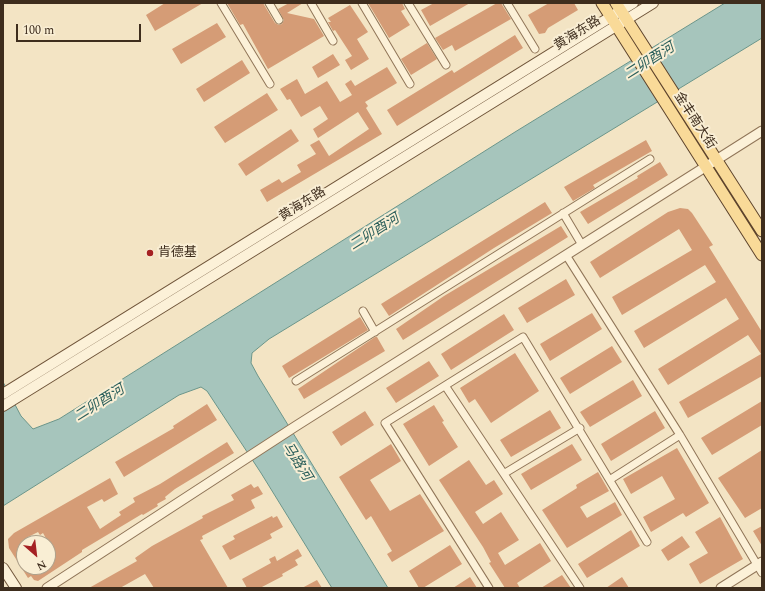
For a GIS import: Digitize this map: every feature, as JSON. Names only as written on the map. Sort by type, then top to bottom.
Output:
[{"type":"main road","name":"金丰南大街","points":[[602,3],[618,15],[710,163],[762,255]]},
{"type":"main road","points":[[618,15],[634,3]]},
{"type":"main road","points":[[618,15],[654,3]]},
{"type":"main road","name":"黄海东路","points":[[3,406],[9,394],[618,15]]},
{"type":"main road","name":"金丰南大街","points":[[710,163],[762,231]]},
{"type":"main road","points":[[3,568],[16,588]]},
{"type":"main road","points":[[3,579],[9,588]]},
{"type":"street","points":[[220,3],[270,84]]},
{"type":"street","points":[[269,3],[280,20]]},
{"type":"street","points":[[312,3],[333,41]]},
{"type":"street","points":[[362,3],[410,84]]},
{"type":"street","points":[[408,3],[446,65]]},
{"type":"street","points":[[507,3],[535,49]]},
{"type":"street","points":[[47,588],[296,426],[762,131]]},
{"type":"street","points":[[296,382],[650,159]]},
{"type":"street","points":[[563,213],[582,245]]},
{"type":"street","points":[[566,254],[680,435],[760,567],[721,588]]},
{"type":"street","points":[[363,311],[375,332]]},
{"type":"street","points":[[489,588],[385,423],[446,387],[523,337],[611,479],[647,542]]},
{"type":"street","points":[[446,387],[580,588]]},
{"type":"street","points":[[504,473],[580,428]]},
{"type":"street","points":[[611,479],[680,435]]},
{"type":"water","points":[[725,3],[762,3],[762,38],[269,339],[252,353],[251,363],[258,376],[388,588],[332,588],[261,473],[207,391],[201,387],[179,395],[3,506],[3,382],[21,416],[33,429],[59,419],[515,132]]},
{"type":"building","points":[[165,3],[203,3],[155,31],[146,15]]},
{"type":"building","points":[[227,3],[263,3],[275,23],[279,25],[282,24],[284,20],[278,9],[289,3],[303,3],[287,13],[314,19],[324,36],[268,69],[243,24],[240,25]]},
{"type":"building","points":[[368,3],[402,3],[405,9],[401,11],[410,25],[389,38]]},
{"type":"building","points":[[434,3],[470,3],[430,26],[421,10]]},
{"type":"building","points":[[497,3],[501,3],[511,19],[455,51],[452,45],[443,50],[435,38]]},
{"type":"building","points":[[549,3],[574,3],[578,10],[548,28],[545,33],[539,34],[528,15]]},
{"type":"building","points":[[350,5],[368,32],[357,39],[369,59],[351,70],[345,60],[352,56],[328,22],[331,22],[328,18]]},
{"type":"building","points":[[217,23],[226,37],[181,64],[172,49]]},
{"type":"building","points":[[515,35],[523,48],[397,126],[387,110],[452,70],[454,73]]},
{"type":"building","points":[[427,43],[437,59],[411,75],[401,59]]},
{"type":"building","points":[[333,54],[340,65],[318,78],[312,67]]},
{"type":"building","points":[[242,60],[250,73],[204,102],[196,89]]},
{"type":"building","points":[[387,67],[397,83],[365,102],[368,106],[366,108],[382,134],[267,202],[260,190],[279,179],[282,183],[301,172],[297,165],[316,154],[310,145],[319,140],[329,156],[369,129],[358,112],[318,138],[313,129],[328,119],[320,106],[301,117],[290,99],[287,100],[280,89],[297,79],[305,94],[327,81],[340,102],[352,95],[345,84],[351,80],[355,86]]},
{"type":"building","points":[[267,93],[278,110],[225,143],[214,127]]},
{"type":"building","points":[[291,129],[299,141],[246,176],[238,164]]},
{"type":"building","points":[[646,140],[652,151],[593,185],[595,188],[573,201],[564,187]]},
{"type":"building","points":[[660,162],[668,175],[588,224],[580,212],[638,178],[637,176]]},
{"type":"building","points":[[545,202],[552,213],[494,248],[389,316],[381,304]]},
{"type":"building","points":[[680,208],[688,209],[692,213],[713,245],[709,247],[762,332],[762,376],[688,418],[679,402],[761,354],[748,335],[668,385],[658,369],[739,319],[726,298],[644,348],[634,331],[716,282],[705,265],[622,315],[612,297],[692,250],[679,229],[600,278],[590,262],[668,212]]},
{"type":"building","points":[[561,226],[568,237],[403,340],[396,329],[444,296]]},
{"type":"building","points":[[566,279],[575,295],[527,323],[518,308]]},
{"type":"building","points":[[592,313],[602,329],[550,361],[540,344]]},
{"type":"building","points":[[504,314],[514,330],[451,370],[441,354]]},
{"type":"building","points":[[360,317],[368,330],[289,378],[282,366]]},
{"type":"building","points":[[377,337],[385,351],[304,399],[298,389]]},
{"type":"building","points":[[612,346],[622,362],[570,394],[560,378]]},
{"type":"building","points":[[515,353],[539,391],[491,423],[475,399],[469,403],[460,388]]},
{"type":"building","points":[[429,361],[439,376],[396,403],[386,388]]},
{"type":"building","points":[[633,380],[642,396],[590,427],[580,412]]},
{"type":"building","points":[[762,401],[762,425],[712,455],[701,438]]},
{"type":"building","points":[[207,404],[217,420],[124,477],[115,462],[174,428],[173,426]]},
{"type":"building","points":[[434,405],[444,421],[442,422],[458,447],[429,466],[403,424]]},
{"type":"building","points":[[550,410],[561,428],[511,457],[500,440]]},
{"type":"building","points":[[365,411],[374,425],[341,446],[332,432]]},
{"type":"building","points":[[655,411],[665,428],[611,461],[601,444]]},
{"type":"building","points":[[227,442],[234,453],[175,489],[165,497],[166,499],[157,504],[158,506],[82,550],[82,552],[56,569],[56,535],[44,535],[43,533],[40,535],[38,532],[32,535],[16,535],[16,559],[9,548],[8,539],[14,533],[110,478],[118,494],[104,502],[102,499],[87,507],[100,529],[121,515],[119,512],[135,502],[133,498],[160,484]]},
{"type":"building","points":[[391,444],[401,461],[370,480],[390,511],[420,494],[444,531],[392,562],[387,554],[392,551],[371,516],[366,520],[339,477]]},
{"type":"building","points":[[572,444],[582,460],[531,490],[521,474]]},
{"type":"building","points":[[677,448],[709,503],[686,517],[683,513],[651,532],[643,517],[675,499],[662,476],[631,494],[623,479]]},
{"type":"building","points":[[762,450],[762,508],[745,518],[718,478]]},
{"type":"building","points":[[469,460],[486,485],[494,480],[503,494],[475,512],[483,524],[501,512],[519,540],[498,553],[505,565],[540,543],[551,561],[517,583],[520,588],[505,588],[489,563],[491,562],[483,547],[439,480]]},
{"type":"building","points":[[598,472],[609,491],[580,507],[587,518],[615,502],[622,515],[567,548],[542,510],[577,488],[576,485]]},
{"type":"building","points":[[251,484],[254,488],[258,486],[263,494],[251,500],[255,508],[202,536],[203,539],[200,540],[228,588],[154,588],[145,574],[120,588],[89,588],[137,561],[135,558],[152,546],[203,518],[202,516],[234,500],[231,495]]},
{"type":"building","points":[[272,516],[273,518],[277,516],[283,527],[270,534],[272,538],[230,560],[222,546],[235,539],[233,536]]},
{"type":"building","points":[[720,517],[743,559],[700,584],[689,564],[708,553],[695,532]]},
{"type":"building","points":[[762,526],[762,546],[753,531]]},
{"type":"building","points":[[631,530],[640,546],[587,578],[578,564]]},
{"type":"building","points":[[682,536],[690,547],[668,561],[661,550]]},
{"type":"building","points":[[450,545],[462,564],[423,588],[419,588],[409,571]]},
{"type":"building","points":[[298,549],[302,556],[295,560],[298,565],[282,574],[283,576],[260,588],[247,588],[242,579],[271,563],[269,559],[275,556],[277,561]]},
{"type":"building","points":[[26,575],[47,575],[38,581],[34,580],[31,576],[28,578]]},
{"type":"building","points":[[562,575],[571,588],[541,588]]},
{"type":"building","points":[[470,577],[477,588],[453,588]]},
{"type":"building","points":[[622,577],[629,588],[606,588]]},
{"type":"building","points":[[317,580],[322,588],[302,588]]},
{"type":"place","name":"肯德基","points":[[150,253]]},
{"type":"water label","name":"二卯酉河","points":[[650,62]]},
{"type":"water label","name":"二卯酉河","points":[[375,233]]},
{"type":"water label","name":"二卯酉河","points":[[100,404]]},
{"type":"water label","name":"马路河","points":[[296,462]]}]
